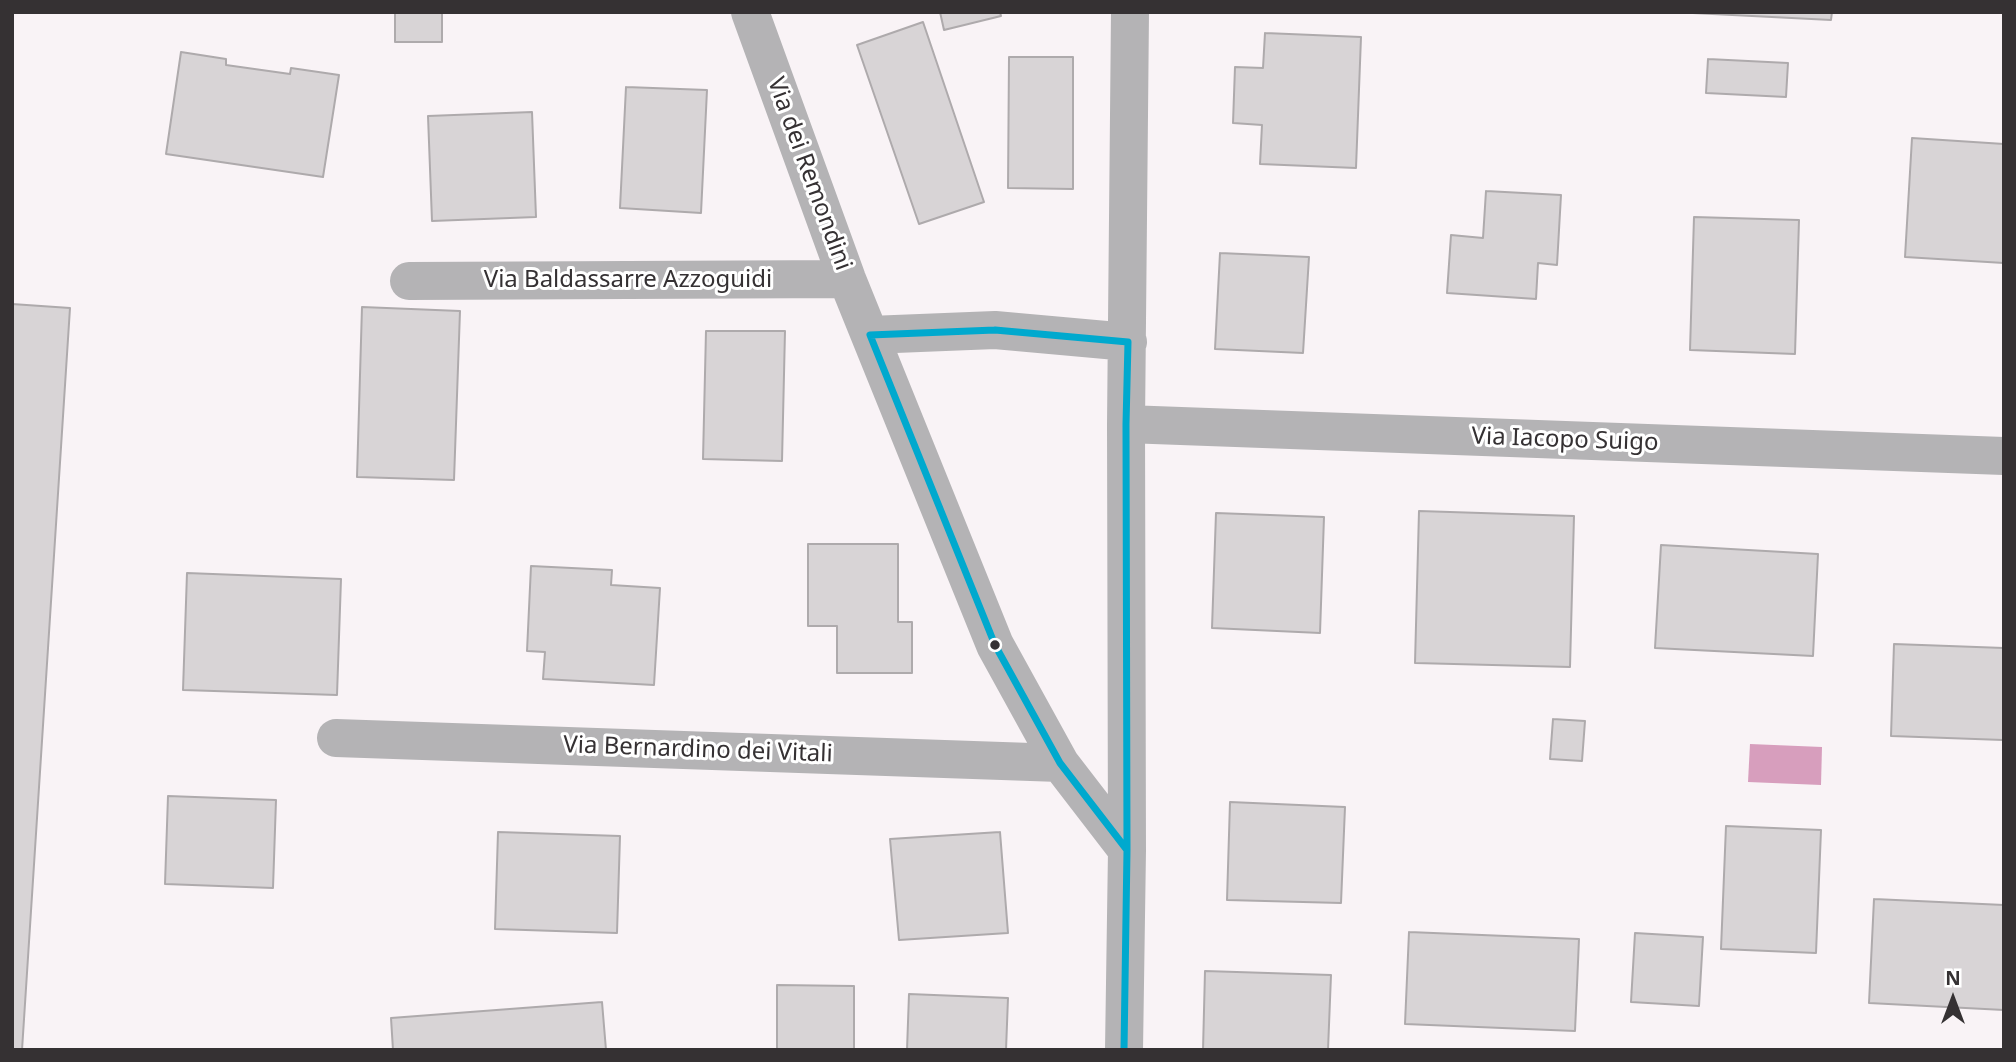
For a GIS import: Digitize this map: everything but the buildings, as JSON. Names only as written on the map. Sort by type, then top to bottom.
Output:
[{"type":"street","name":"Via dei Remondini","points":[[750,12],[846,279],[995,645],[1060,763],[1127,850]]},
{"type":"street","points":[[1124,1050],[1130,12]]},
{"type":"street","name":"Via Baldassarre Azzoguidi","points":[[409,281],[846,279]]},
{"type":"street","points":[[870,335],[995,330],[1128,342]]},
{"type":"street","name":"Via Iacopo Suigo","points":[[1126,424],[2004,456]]},
{"type":"street","name":"Via Bernardino dei Vitali","points":[[336,738],[1060,763]]},
{"type":"shaded area","points":[[1750,744],[1822,747],[1821,785],[1748,782]]},
{"type":"transit line","points":[[995,330],[1128,342],[1127,850],[1060,763],[995,645],[870,335],[995,330]]},
{"type":"transit line","points":[[1124,1050],[1127,850]]}]
